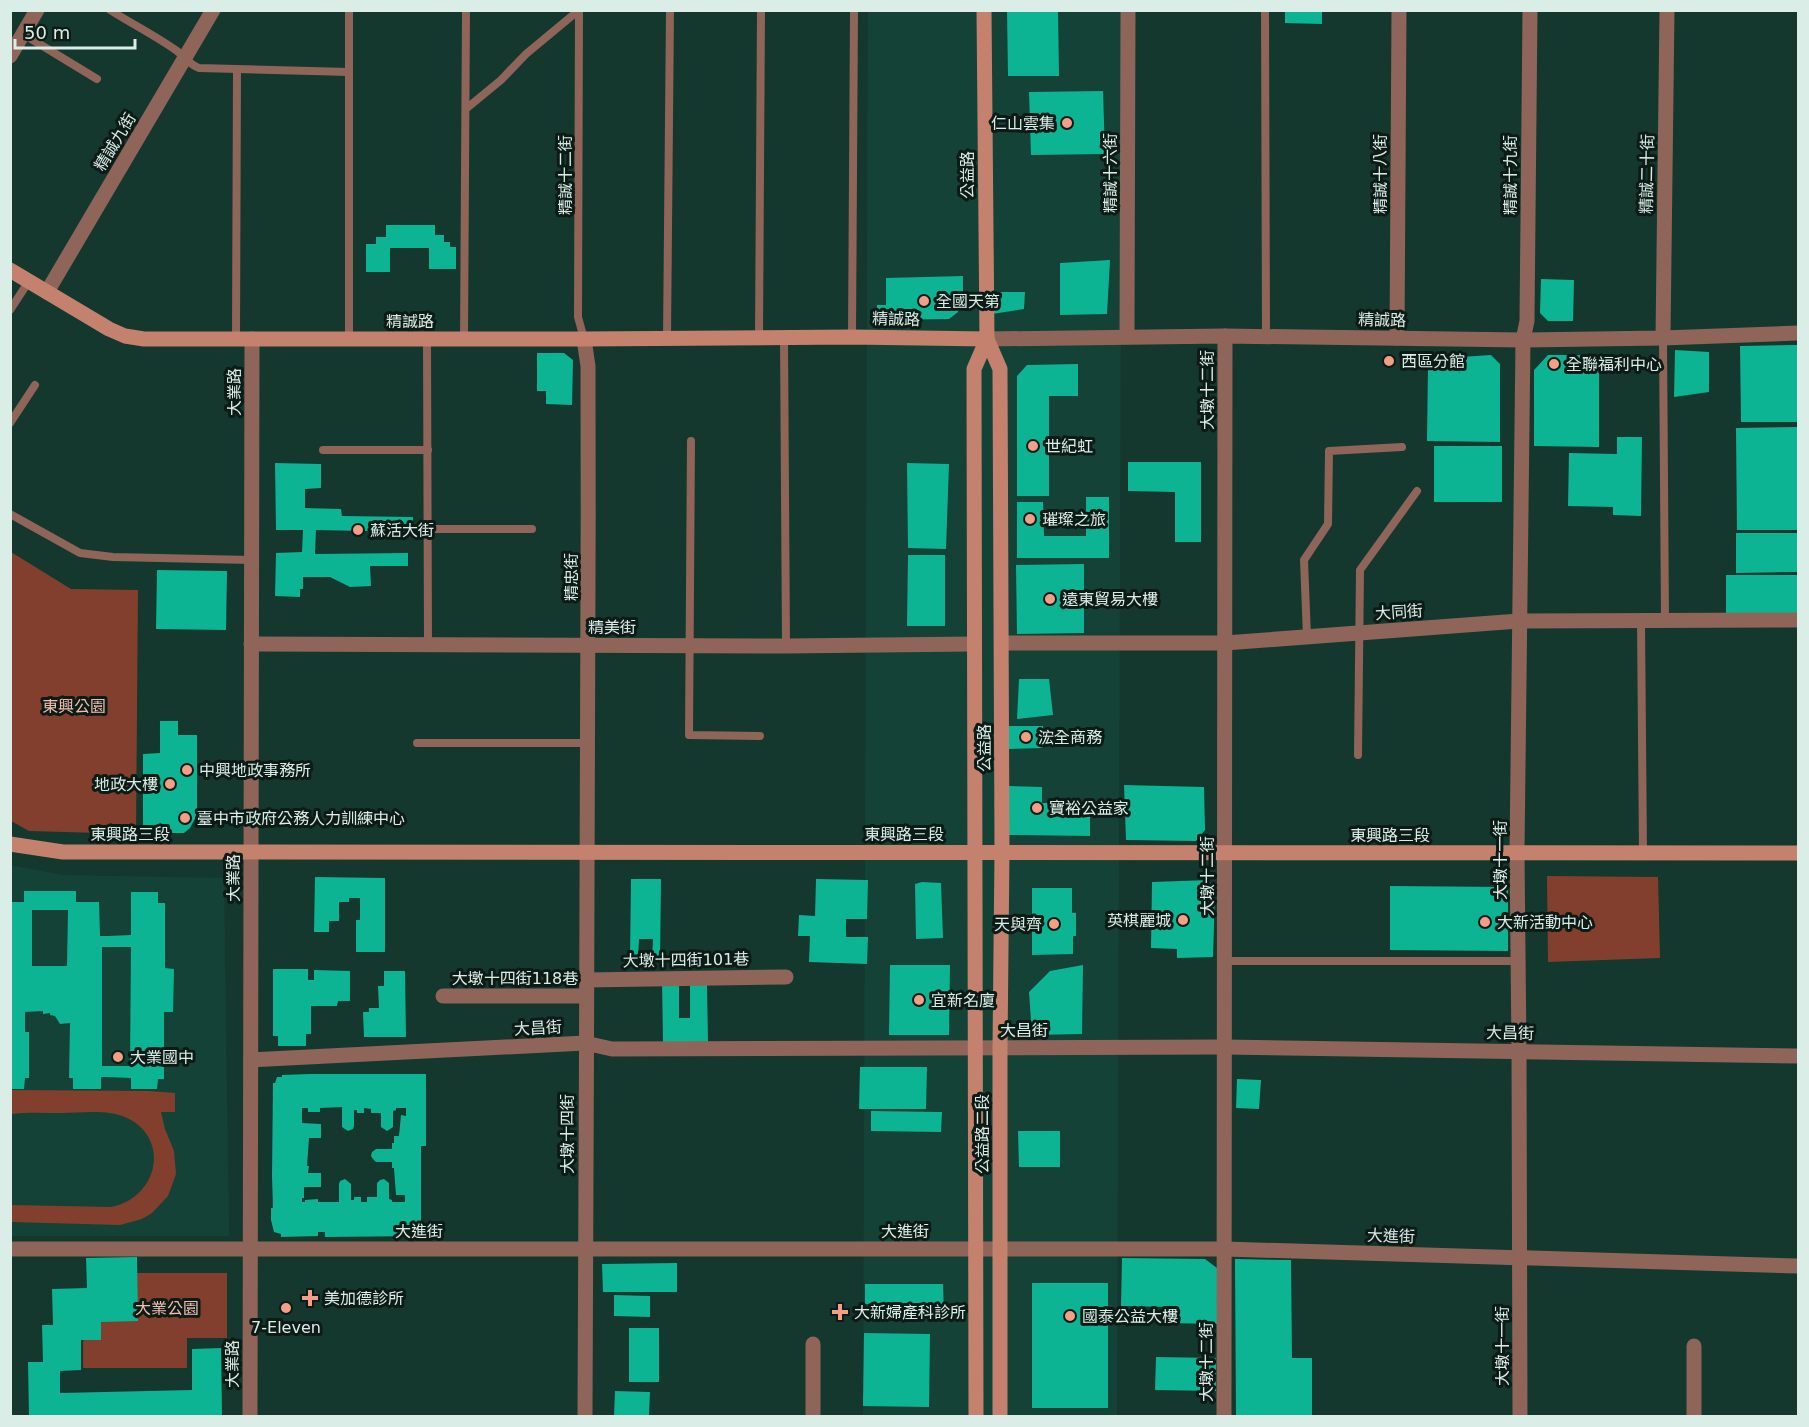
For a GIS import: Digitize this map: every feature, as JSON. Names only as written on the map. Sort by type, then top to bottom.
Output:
[{"type":"street","points":[[10,56],[37,10]]},
{"type":"street","name":"精誠九街","points":[[47,292],[213,10]]},
{"type":"street","name":"公益路","points":[[984,10],[987,339],[1000,369],[1002,852]]},
{"type":"street","name":"精誠十六街","points":[[1127,336],[1128,10]]},
{"type":"street","name":"精誠十八街","points":[[1397,338],[1399,10]]},
{"type":"street","name":"精誠十九街","points":[[1523,340],[1527,321],[1530,10]]},
{"type":"street","name":"精誠二十街","points":[[1663,338],[1667,10]]},
{"type":"street","name":"精誠路","points":[[10,270],[109,329],[125,336],[144,339],[852,337],[987,339],[1225,336],[1523,340],[1798,333]]},
{"type":"street","name":"大墩十二街","points":[[1224,1416],[1225,336]]},
{"type":"street","name":"大業路","points":[[250,1416],[252,339]]},
{"type":"street","name":"精忠街","points":[[584,339],[588,366],[589,645],[586,851]]},
{"type":"street","name":"公益路","points":[[975,852],[974,369],[987,339]]},
{"type":"street","name":"大墩十一街","points":[[1520,1416],[1517,852],[1523,340]]},
{"type":"street","name":"大同街","points":[[1002,643],[1225,643],[1519,621],[1798,620]]},
{"type":"street","points":[[974,644],[1002,643]]},
{"type":"street","name":"精美街","points":[[251,644],[786,646],[974,644]]},
{"type":"street","name":"東興路三段","points":[[10,844],[63,852],[1798,853]]},
{"type":"street","name":"大墩十四街","points":[[585,1416],[586,851]]},
{"type":"street","name":"公益路二段","points":[[975,852],[976,1416]]},
{"type":"street","name":"公益路二段","points":[[1000,1416],[1002,852]]},
{"type":"street","name":"大墩十四街101巷","points":[[586,980],[786,977]]},
{"type":"street","name":"大墩十四街118巷","points":[[443,996],[586,996]]},
{"type":"street","name":"大昌街","points":[[251,1060],[585,1043],[612,1049],[1225,1047],[1798,1056]]},
{"type":"street","name":"大進街","points":[[10,1249],[1225,1249],[1798,1266]]},
{"type":"street","points":[[813,1344],[813,1416]]},
{"type":"street","points":[[1694,1346],[1695,1416]]},
{"type":"lane","points":[[110,10],[175,50],[191,65],[199,68],[349,72]]},
{"type":"lane","points":[[349,10],[349,338]]},
{"type":"lane","points":[[464,339],[466,10]]},
{"type":"lane","points":[[467,108],[579,10]]},
{"type":"lane","name":"精誠十二街","points":[[579,10],[578,317],[584,339]]},
{"type":"lane","points":[[667,338],[670,10]]},
{"type":"lane","points":[[759,337],[761,10]]},
{"type":"lane","points":[[852,337],[854,10]]},
{"type":"lane","points":[[1265,10],[1266,337]]},
{"type":"lane","points":[[23,34],[96,79]]},
{"type":"lane","points":[[236,339],[237,70]]},
{"type":"lane","points":[[10,310],[29,281]]},
{"type":"lane","points":[[784,337],[786,646]]},
{"type":"lane","points":[[1663,338],[1665,621]]},
{"type":"lane","points":[[427,339],[428,645]]},
{"type":"lane","points":[[10,423],[34,385]]},
{"type":"lane","points":[[691,441],[689,735],[760,736]]},
{"type":"lane","points":[[1307,637],[1304,560],[1329,524],[1329,451],[1402,447]]},
{"type":"lane","points":[[323,450],[428,450]]},
{"type":"lane","points":[[1358,755],[1360,570],[1417,491]]},
{"type":"lane","points":[[10,514],[80,552],[113,557],[251,560]]},
{"type":"lane","points":[[428,529],[532,529]]},
{"type":"lane","points":[[1641,621],[1643,853]]},
{"type":"lane","points":[[417,743],[588,743]]},
{"type":"lane","points":[[1225,961],[1519,961]]},
{"type":"shaded area","points":[[868,11],[1122,11],[1117,1416],[863,1416]]},
{"type":"shaded area","name":"大業國中","points":[[10,865],[64,875],[224,878],[229,1236],[11,1236]]},
{"type":"green space","name":"東興公園","points":[[11,552],[71,589],[138,590],[136,834],[29,831],[11,821]]},
{"type":"green space","points":[[1547,876],[1658,877],[1660,958],[1548,962]]},
{"type":"green space","points":[[11,1090],[175,1093],[175,1112],[161,1112],[174,1151],[176,1174],[168,1196],[152,1213],[142,1219],[120,1225],[11,1222],[11,1205],[111,1207],[127,1201],[140,1192],[148,1180],[153,1167],[154,1153],[150,1140],[141,1127],[120,1115],[95,1112],[11,1114]]},
{"type":"green space","name":"大業公園","points":[[133,1273],[227,1273],[227,1338],[187,1338],[187,1368],[83,1368],[83,1342],[101,1307]]},
{"type":"building","points":[[1007,10],[1058,10],[1059,76],[1008,76]]},
{"type":"building","points":[[1285,10],[1322,10],[1322,24],[1285,23]]},
{"type":"building","name":"仁山雲集","points":[[1103,91],[1105,154],[1031,155],[1029,92]]},
{"type":"building","points":[[386,225],[435,225],[435,235],[444,235],[444,242],[450,242],[450,247],[456,247],[456,269],[429,269],[429,248],[390,248],[390,272],[366,272],[366,244],[376,244],[376,237],[386,237]]},
{"type":"building","points":[[1110,260],[1107,314],[1060,315],[1060,263]]},
{"type":"building","name":"全國天第","points":[[963,276],[963,297],[958,312],[949,319],[876,320],[877,305],[886,305],[886,278]]},
{"type":"building","points":[[1541,279],[1574,280],[1573,321],[1548,321],[1540,313]]},
{"type":"building","points":[[991,292],[1025,292],[1024,309],[992,314]]},
{"type":"building","points":[[1798,345],[1798,422],[1741,422],[1740,346]]},
{"type":"building","points":[[1675,350],[1709,352],[1709,392],[1674,397]]},
{"type":"building","points":[[537,353],[564,353],[573,360],[572,405],[546,404],[546,391],[537,391]]},
{"type":"building","points":[[1491,355],[1500,364],[1500,442],[1427,441],[1428,365],[1459,365],[1460,374],[1460,357]]},
{"type":"building","points":[[1548,355],[1599,355],[1599,447],[1534,446],[1534,370]]},
{"type":"building","name":"世紀虹","points":[[1078,364],[1078,396],[1049,396],[1049,496],[1017,496],[1017,376],[1027,365]]},
{"type":"building","points":[[1798,427],[1798,530],[1737,530],[1736,428]]},
{"type":"building","points":[[1617,437],[1642,437],[1641,516],[1613,515],[1613,507],[1568,506],[1569,453],[1617,454]]},
{"type":"building","points":[[1434,446],[1502,446],[1502,502],[1434,502]]},
{"type":"building","name":"璀璨之旅","points":[[1128,462],[1201,462],[1201,542],[1175,542],[1175,492],[1128,491]]},
{"type":"building","name":"蘇活大街","points":[[275,463],[321,464],[321,488],[305,489],[305,508],[341,509],[342,516],[413,517],[413,532],[316,530],[315,554],[408,553],[408,566],[370,566],[371,586],[350,587],[330,577],[303,577],[300,597],[275,596],[276,553],[302,552],[303,530],[276,530]]},
{"type":"building","points":[[907,463],[949,464],[946,549],[908,548]]},
{"type":"building","name":"璀璨之旅","points":[[1086,497],[1109,497],[1109,558],[1017,558],[1017,502],[1043,502],[1044,536],[1086,536]]},
{"type":"building","points":[[1736,533],[1798,533],[1798,572],[1736,573]]},
{"type":"building","points":[[908,555],[945,555],[945,626],[907,626]]},
{"type":"building","name":"遠東貿易大樓","points":[[1084,564],[1084,633],[1017,634],[1016,565]]},
{"type":"building","points":[[157,570],[227,571],[226,630],[156,629]]},
{"type":"building","points":[[1726,575],[1798,575],[1798,616],[1726,616]]},
{"type":"building","points":[[1019,679],[1049,679],[1053,715],[1017,719]]},
{"type":"building","name":"地政大樓","points":[[160,721],[178,721],[178,735],[197,735],[197,815],[190,828],[184,833],[143,833],[143,754],[160,753]]},
{"type":"building","name":"浤全商務","points":[[1008,726],[1043,726],[1043,748],[1009,749]]},
{"type":"building","points":[[1124,785],[1204,787],[1205,830],[1196,841],[1126,840]]},
{"type":"building","name":"寶裕公益家","points":[[1009,786],[1042,787],[1042,803],[1065,803],[1065,813],[1090,813],[1090,836],[1008,835]]},
{"type":"building","points":[[315,877],[385,878],[385,952],[356,952],[356,920],[360,920],[360,898],[349,898],[349,902],[339,902],[339,921],[329,921],[329,932],[314,932]]},
{"type":"building","points":[[631,879],[661,879],[660,961],[652,961],[653,939],[639,939],[638,958],[630,958]]},
{"type":"building","points":[[816,879],[868,880],[867,919],[846,919],[846,937],[868,937],[867,964],[809,962],[810,936],[798,936],[799,915],[815,916]]},
{"type":"building","name":"英棋麗城","points":[[1209,880],[1215,891],[1213,957],[1177,958],[1177,949],[1151,948],[1152,882]]},
{"type":"building","points":[[941,883],[943,938],[916,939],[915,884]]},
{"type":"building","points":[[1390,886],[1508,887],[1508,951],[1390,950]]},
{"type":"building","name":"天與齊","points":[[1032,888],[1072,888],[1072,913],[1076,913],[1073,954],[1032,955]]},
{"type":"building","points":[[24,891],[76,891],[76,902],[99,902],[100,936],[131,935],[131,892],[158,892],[158,903],[165,903],[165,968],[174,969],[173,1012],[164,1012],[164,1079],[158,1079],[157,1089],[131,1089],[131,1078],[101,1077],[101,1089],[73,1089],[73,1078],[69,1078],[70,1023],[60,1024],[55,1016],[50,1013],[43,1014],[43,1011],[25,1012],[25,1032],[29,1032],[29,1078],[25,1078],[24,1089],[10,1089],[10,902],[24,902]],"holes":[[[32,910],[68,910],[67,966],[32,966]],[[102,947],[131,947],[130,1066],[102,1066]]]},
{"type":"building","name":"宜新名廈","points":[[890,965],[950,965],[949,1035],[889,1035]]},
{"type":"building","points":[[1083,965],[1082,1034],[1032,1035],[1029,992],[1050,971]]},
{"type":"building","points":[[273,969],[308,969],[308,980],[314,980],[314,970],[350,971],[350,1001],[338,1001],[337,1006],[311,1006],[311,1034],[306,1034],[306,1046],[278,1046],[278,1036],[273,1036]]},
{"type":"building","points":[[384,971],[405,971],[406,1037],[364,1037],[363,1012],[369,1012],[369,1008],[379,1008],[378,986],[384,986]]},
{"type":"building","points":[[662,980],[679,980],[679,1018],[690,1018],[690,984],[707,984],[708,1042],[663,1043]]},
{"type":"building","points":[[860,1067],[927,1067],[926,1109],[859,1109]]},
{"type":"building","points":[[426,1074],[426,1146],[421,1146],[421,1236],[325,1237],[325,1232],[318,1232],[318,1236],[281,1237],[281,1234],[274,1232],[271,1220],[271,1208],[273,1208],[273,1083],[277,1077],[282,1077],[282,1075]],"holes":[[[342,1107],[342,1127],[348,1131],[353,1129],[354,1110],[357,1110],[357,1113],[364,1113],[364,1108],[371,1109],[371,1113],[381,1113],[381,1127],[387,1131],[393,1127],[393,1111],[396,1108],[406,1108],[406,1116],[401,1115],[399,1136],[394,1136],[392,1149],[376,1149],[371,1156],[376,1162],[392,1162],[396,1195],[405,1195],[405,1202],[392,1202],[389,1199],[389,1183],[384,1179],[377,1183],[377,1197],[367,1197],[367,1202],[361,1202],[361,1197],[354,1197],[354,1200],[351,1200],[351,1184],[345,1179],[339,1184],[339,1202],[318,1202],[318,1199],[302,1202],[304,1187],[321,1187],[321,1173],[308,1173],[309,1166],[307,1166],[309,1138],[321,1138],[321,1124],[302,1123],[302,1108],[308,1108],[308,1112],[320,1112],[320,1108]]]},
{"type":"building","points":[[1237,1079],[1261,1080],[1259,1109],[1236,1108]]},
{"type":"building","points":[[871,1111],[942,1112],[941,1132],[871,1131]]},
{"type":"building","points":[[1018,1131],[1060,1131],[1060,1167],[1019,1167]]},
{"type":"building","points":[[137,1257],[138,1321],[101,1322],[101,1340],[81,1340],[81,1370],[60,1371],[60,1393],[192,1390],[192,1349],[221,1348],[222,1416],[29,1416],[28,1362],[43,1362],[42,1325],[53,1325],[52,1289],[87,1288],[86,1258]]},
{"type":"building","points":[[1122,1258],[1205,1259],[1217,1268],[1217,1324],[1166,1323],[1167,1307],[1121,1306]]},
{"type":"building","points":[[1235,1259],[1291,1260],[1292,1358],[1312,1358],[1312,1416],[1236,1416]]},
{"type":"building","points":[[677,1263],[677,1292],[603,1292],[602,1264]]},
{"type":"building","name":"國泰公益大樓","points":[[1032,1283],[1108,1283],[1108,1408],[1032,1408]]},
{"type":"building","points":[[865,1284],[943,1284],[944,1314],[915,1314],[915,1304],[865,1304]]},
{"type":"building","points":[[614,1295],[650,1296],[650,1317],[614,1316]]},
{"type":"building","points":[[629,1328],[659,1328],[659,1382],[629,1382]]},
{"type":"building","points":[[864,1333],[930,1334],[929,1407],[863,1406]]},
{"type":"building","points":[[1156,1357],[1216,1358],[1216,1391],[1155,1390]]},
{"type":"building","points":[[615,1391],[650,1392],[649,1416],[614,1416]]},
{"type":"place","name":"仁山雲集","points":[[1067,123]]},
{"type":"place","name":"全國天第","points":[[924,301]]},
{"type":"place","name":"西區分館","points":[[1389,361]]},
{"type":"place","name":"全聯福利中心","points":[[1554,364]]},
{"type":"place","name":"世紀虹","points":[[1033,446]]},
{"type":"place","name":"璀璨之旅","points":[[1030,519]]},
{"type":"place","name":"蘇活大街","points":[[358,530]]},
{"type":"place","name":"遠東貿易大樓","points":[[1050,599]]},
{"type":"place","name":"浤全商務","points":[[1026,737]]},
{"type":"place","name":"中興地政事務所","points":[[187,770]]},
{"type":"place","name":"地政大樓","points":[[170,784]]},
{"type":"place","name":"寶裕公益家","points":[[1037,808]]},
{"type":"place","name":"臺中市政府公務人力訓練中心","points":[[185,818]]},
{"type":"place","name":"英棋麗城","points":[[1183,920]]},
{"type":"place","name":"大新活動中心","points":[[1485,922]]},
{"type":"place","name":"天與齊","points":[[1054,924]]},
{"type":"place","name":"宜新名廈","points":[[919,1000]]},
{"type":"place","name":"大業國中","points":[[118,1057]]},
{"type":"place","name":"美加德診所","points":[[310,1298]]},
{"type":"place","name":"7-Eleven","points":[[286,1308]]},
{"type":"place","name":"大新婦產科診所","points":[[840,1312]]},
{"type":"place","name":"國泰公益大樓","points":[[1070,1316]]}]
